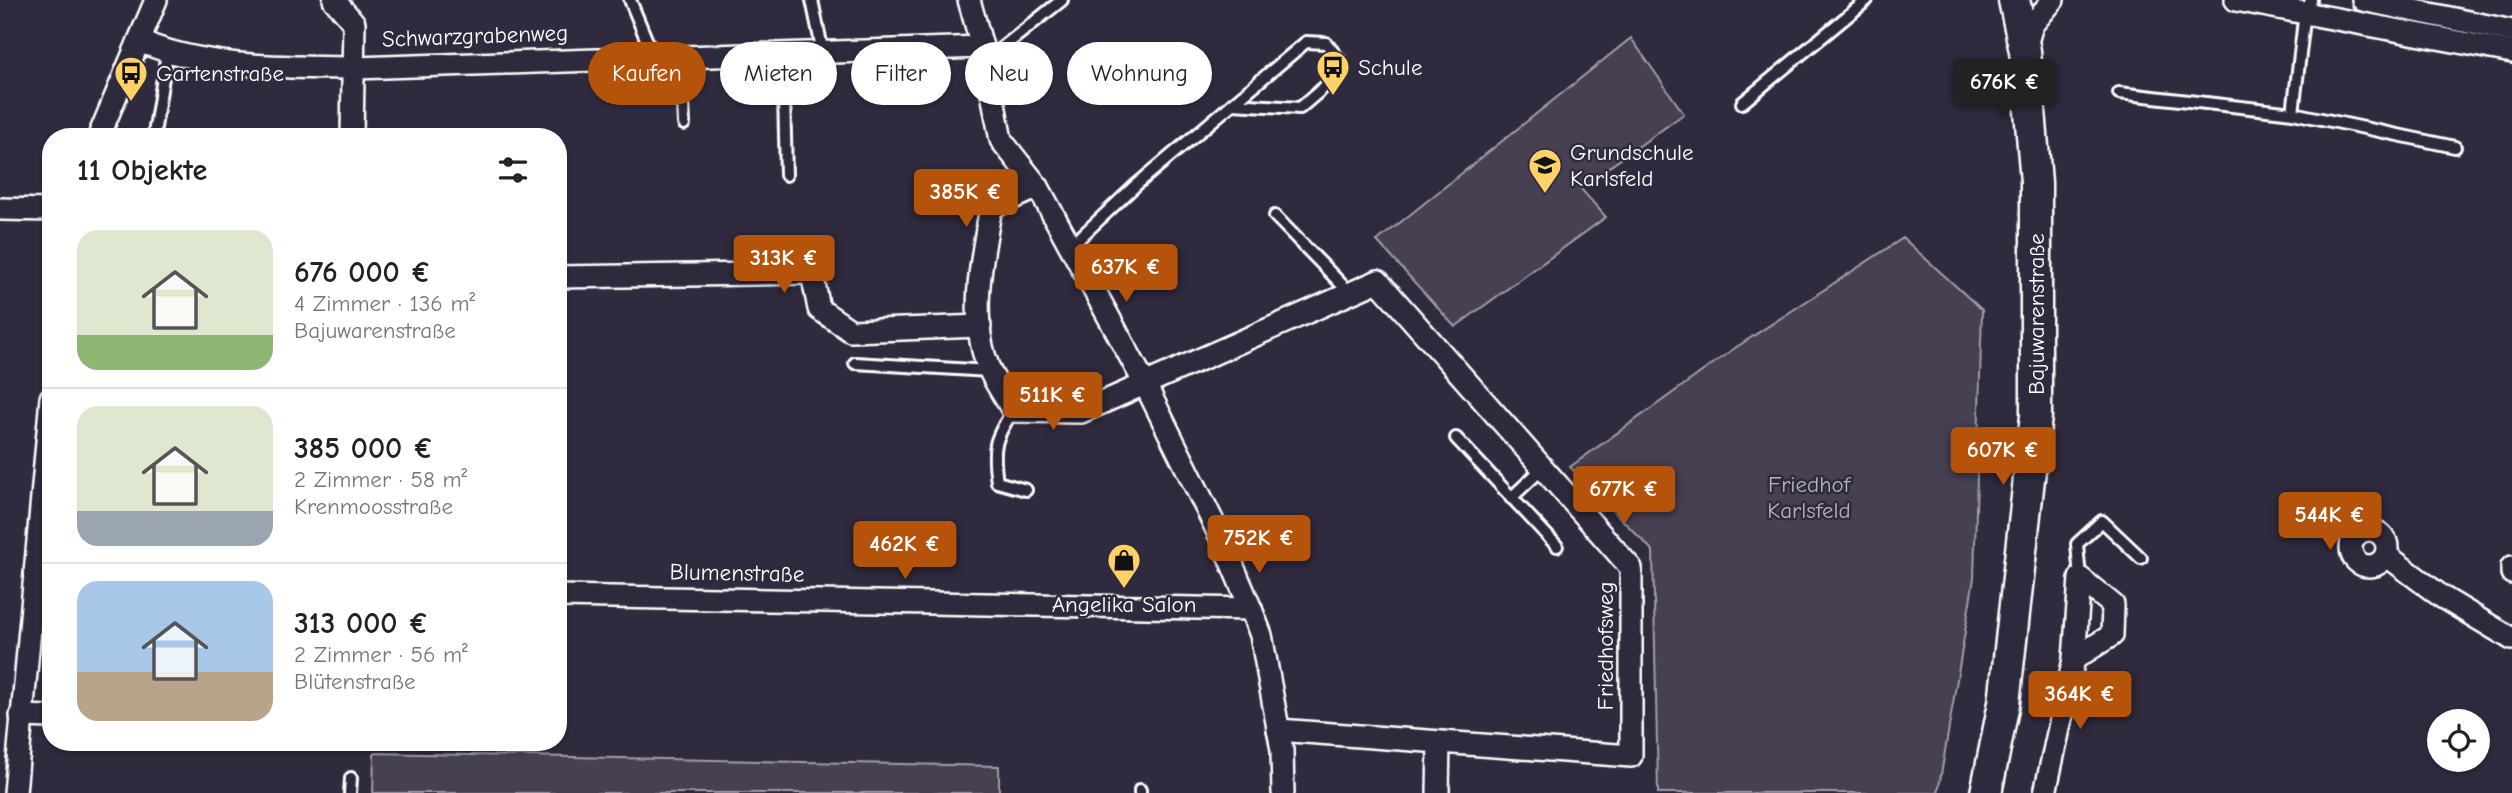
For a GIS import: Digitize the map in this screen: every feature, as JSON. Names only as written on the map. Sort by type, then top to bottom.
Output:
[{"type":"main road","name":"Bajuwarenstraße","points":[[1986,793],[2004,703],[2036,416],[2036,182],[2025,51],[2014,0]]},
{"type":"street","points":[[102,128],[156,0]]},
{"type":"street","points":[[969,0],[981,42]]},
{"type":"street","points":[[2025,51],[2032,25],[2053,0]]},
{"type":"street","points":[[2236,0],[2308,7],[2512,52]]},
{"type":"street","points":[[2363,0],[2512,31]]},
{"type":"street","points":[[344,3],[354,23],[352,128]]},
{"type":"street","name":"Schwarzgrabenweg","points":[[139,41],[167,53],[263,66],[355,68],[588,60]]},
{"type":"street","name":"Schwarzgrabenweg","points":[[837,53],[965,52]]},
{"type":"street","points":[[994,105],[1001,140],[1038,187],[1144,382],[1221,538],[1251,609],[1261,635],[1282,750],[1283,793]]},
{"type":"street","points":[[1013,411],[990,372],[980,326],[982,254],[991,208],[1038,187]]},
{"type":"street","points":[[0,209],[42,210]]},
{"type":"street","points":[[567,277],[812,273],[819,309],[851,331],[980,326]]},
{"type":"street","name":"Friedhofsweg","points":[[1013,411],[1081,412],[1378,281],[1631,568],[1631,756],[1278,730]]},
{"type":"street","points":[[15,793],[42,511]]},
{"type":"street","points":[[2386,555],[2442,597],[2512,639]]},
{"type":"street","points":[[2512,567],[2512,573]]},
{"type":"street","points":[[2074,659],[2112,635],[2113,605],[2080,578]]},
{"type":"street","points":[[2045,793],[2074,659],[2080,578]]},
{"type":"street","name":"Blumenstraße","points":[[567,596],[1251,609]]},
{"type":"street","points":[[21,716],[42,717]]},
{"type":"street","points":[[1438,793],[1439,742]]},
{"type":"lane","points":[[630,0],[647,42]]},
{"type":"lane","points":[[812,0],[821,42]]},
{"type":"lane","points":[[1009,42],[1062,0]]},
{"type":"lane","points":[[1742,103],[1867,0]]},
{"type":"lane","points":[[2293,113],[2308,7]]},
{"type":"lane","points":[[1071,246],[1136,185],[1232,104],[1306,42],[1326,43],[1339,59],[1336,77],[1300,108],[1232,104]]},
{"type":"lane","points":[[155,128],[167,53]]},
{"type":"lane","points":[[2119,93],[2293,113],[2455,147]]},
{"type":"lane","points":[[683,105],[684,124]]},
{"type":"lane","points":[[784,105],[786,175]]},
{"type":"lane","points":[[1275,216],[1350,293]]},
{"type":"lane","points":[[855,363],[990,372]]},
{"type":"lane","points":[[1013,411],[996,436],[993,457],[998,482],[1026,490]]},
{"type":"lane","points":[[1457,438],[1557,546]]},
{"type":"lane","points":[[1511,498],[1543,468]]},
{"type":"lane","points":[[2080,578],[2077,544],[2102,521],[2141,558]]},
{"type":"lane","points":[[350,793],[351,778]]},
{"type":"green space","points":[[1631,38],[1684,114],[1580,188],[1606,217],[1455,327],[1377,241]]},
{"type":"green space","name":"Friedhof Karlsfeld","points":[[1903,238],[1982,310],[1974,578],[1938,793],[1658,793],[1653,551],[1570,467],[1735,348]]},
{"type":"green space","points":[[374,753],[999,766],[999,793],[373,793]]},
{"type":"place","name":"Schule","points":[[1333,97]]},
{"type":"place","name":"Gartenstraße","points":[[131,103]]},
{"type":"place","name":"Grundschule Karlsfeld","points":[[1545,195]]},
{"type":"place","name":"Angelika Salon","points":[[1124,590]]}]
